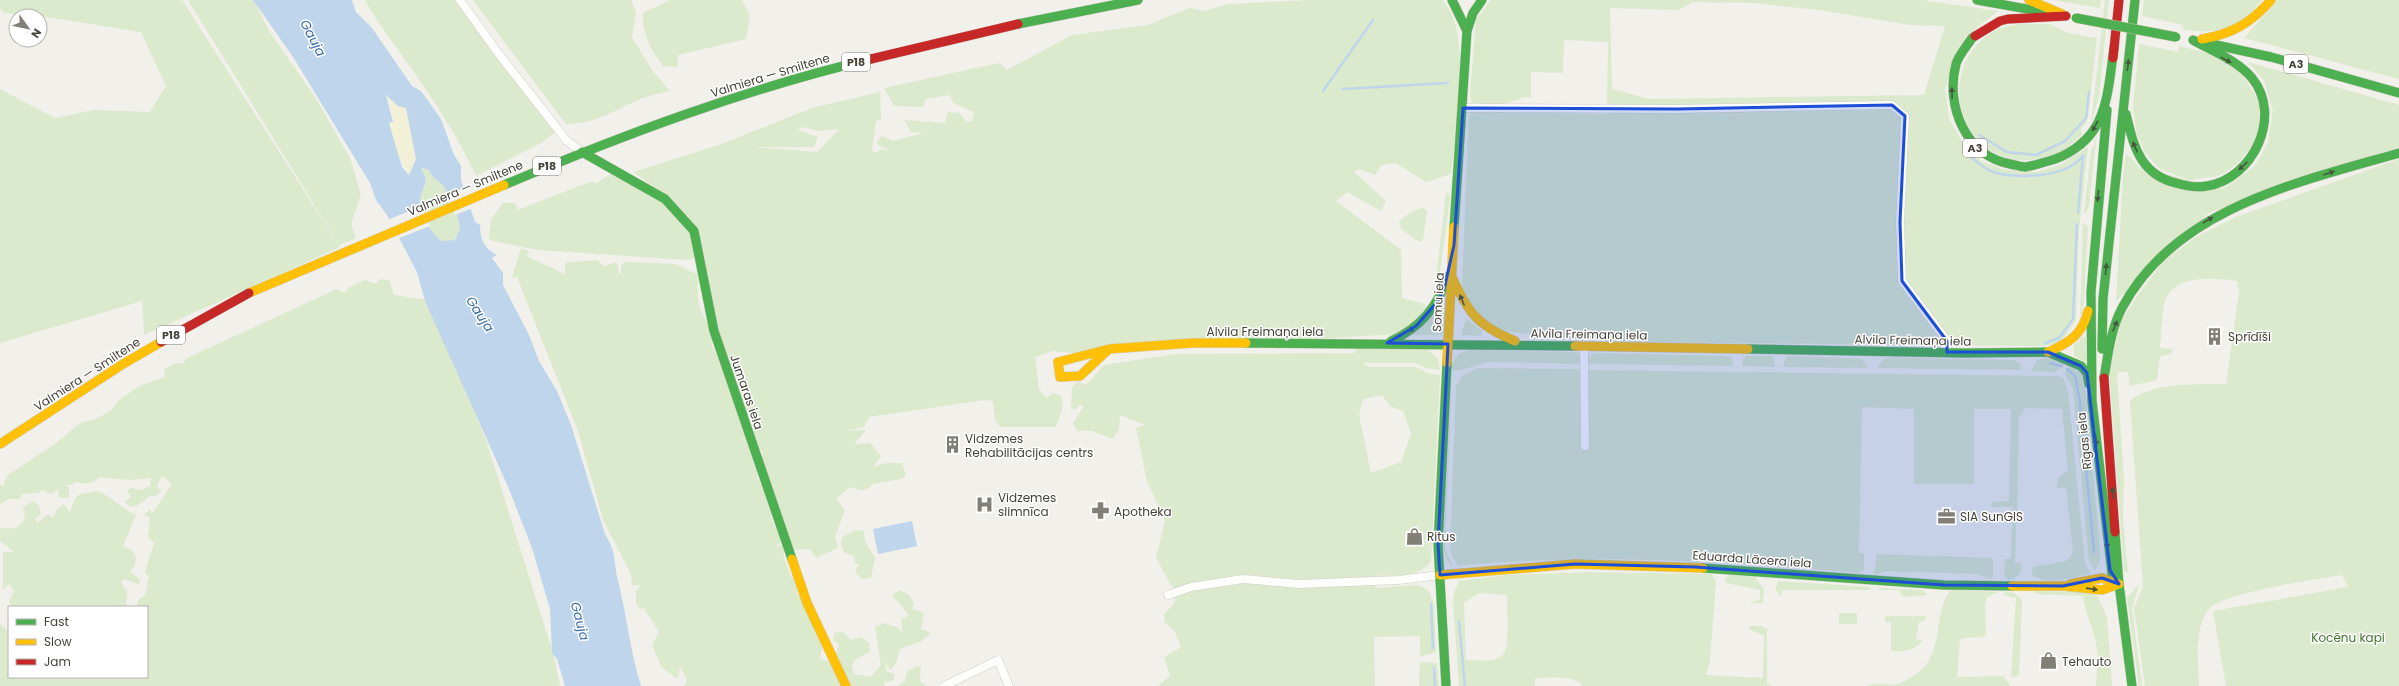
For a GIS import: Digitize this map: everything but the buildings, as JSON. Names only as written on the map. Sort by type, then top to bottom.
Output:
[{"type":"main road","name":"Valmiera — Smiltene","points":[[0,444],[122,364],[179,330],[236,299],[355,247],[582,152],[744,95],[833,68],[989,30],[1138,0]]},
{"type":"main road","points":[[1452,0],[1467,31]]},
{"type":"main road","points":[[1467,31],[1474,13],[1482,0]]},
{"type":"main road","points":[[1977,0],[2066,16]]},
{"type":"main road","points":[[2029,0],[2066,16]]},
{"type":"main road","name":"A3","points":[[2091,292],[2096,218],[2119,0]]},
{"type":"main road","points":[[2104,378],[2103,298],[2135,0]]},
{"type":"main road","points":[[2193,40],[2222,36],[2237,30],[2253,20],[2271,0]]},
{"type":"main road","name":"A3","points":[[2114,48],[2098,122],[2082,143],[2052,161],[2032,166],[2008,165],[1985,156],[1966,138],[1953,109],[1953,76],[1962,54],[1978,34],[2001,21],[2066,16],[2193,40],[2271,57],[2399,93]]},
{"type":"main road","name":"Somu iela","points":[[1446,686],[1438,544],[1451,276],[1467,31]]},
{"type":"main road","points":[[2124,104],[2135,148],[2148,167],[2163,178],[2185,185],[2209,187],[2224,181],[2239,170],[2253,156],[2261,141],[2266,110],[2261,91],[2244,68],[2193,40]]},
{"type":"main road","name":"Jumaras iela","points":[[582,152],[665,199],[694,231],[714,331],[807,603],[846,686]]},
{"type":"main road","points":[[2104,378],[2113,331],[2122,308],[2142,277],[2169,249],[2191,231],[2219,214],[2279,190],[2351,166],[2399,154]]},
{"type":"main road","points":[[1387,342],[1403,336],[1416,326],[1438,301],[1445,285],[1454,245]]},
{"type":"main road","points":[[1451,276],[1467,311],[1482,326],[1496,334],[1525,345]]},
{"type":"main road","points":[[2048,352],[2076,339],[2084,328],[2091,292]]},
{"type":"main road","name":"Rīgas iela","points":[[2091,292],[2092,401],[2110,570],[2119,584]]},
{"type":"main road","name":"Alvila Freimaņa iela","points":[[1109,349],[1080,376],[1060,377],[1058,362],[1109,349],[1192,343],[1387,342],[1948,352],[2048,352],[2081,366],[2087,373],[2092,401]]},
{"type":"main road","name":"Rīgas iela","points":[[2104,378],[2119,584],[2132,686]]},
{"type":"main road","name":"Eduarda Lācera iela","points":[[1440,575],[1582,564],[1695,567],[1944,585],[2063,586],[2085,579],[2102,578],[2119,584]]},
{"type":"street","points":[[460,0],[498,53],[567,141],[582,152]]},
{"type":"street","points":[[1463,108],[1677,109],[1892,105],[1905,116],[1900,222],[1902,281],[1948,341],[1948,352]]},
{"type":"street","points":[[1584,345],[1585,446]]},
{"type":"street","points":[[1168,596],[1191,587],[1243,579],[1299,584],[1399,580],[1440,575]]},
{"type":"street","points":[[944,686],[998,660],[1010,686]]},
{"type":"highlighted area","points":[[1892,105],[1905,116],[1900,222],[1902,281],[1947,341],[1947,352],[2048,352],[2081,366],[2087,373],[2110,570],[2119,584],[2102,578],[2063,586],[1944,585],[1695,567],[1575,564],[1440,575],[1438,544],[1448,344],[1387,343],[1416,326],[1438,301],[1445,285],[1454,245],[1463,108],[1677,109]]},
{"type":"green space","points":[[0,0],[182,0],[340,247],[144,335],[142,301],[0,343],[0,89],[55,118],[95,110],[150,112],[166,86],[141,32],[48,17],[48,8],[8,8],[8,13],[4,13],[0,8]]},
{"type":"green space","points":[[188,0],[254,0],[269,31],[317,100],[350,158],[361,195],[351,224],[356,238],[339,245]]},
{"type":"green space","points":[[365,0],[465,0],[501,52],[560,128],[541,143],[476,176],[446,120],[381,26]]},
{"type":"green space","points":[[473,0],[631,0],[636,12],[632,37],[652,70],[670,91],[635,101],[598,118],[578,123],[566,124]]},
{"type":"green space","points":[[670,0],[742,0],[750,16],[746,39],[678,55],[677,67],[663,66],[648,41],[644,28],[643,13]]},
{"type":"green space","points":[[1311,0],[1442,0],[1452,15],[1457,34],[1460,58],[1460,83],[1451,174],[1426,182],[1395,163],[1382,165],[1375,175],[1359,169],[1354,172],[1386,201],[1381,211],[1347,192],[1336,201],[1401,250],[1402,298],[1425,304],[1425,308],[1416,320],[1398,334],[1072,353],[1053,351],[1035,357],[1039,389],[1046,398],[1053,393],[1061,396],[1063,406],[1056,427],[1000,427],[995,420],[993,401],[985,400],[869,417],[864,427],[843,431],[866,430],[854,444],[870,443],[881,456],[873,467],[886,463],[902,463],[906,475],[901,479],[872,484],[865,490],[850,487],[836,499],[845,510],[835,537],[838,548],[816,558],[810,549],[791,550],[764,475],[762,451],[756,444],[753,435],[754,413],[746,414],[716,342],[700,239],[668,197],[633,172],[719,145],[812,108],[880,92],[881,120],[876,121],[872,150],[874,153],[883,149],[887,151],[887,149],[880,146],[876,142],[882,136],[893,141],[924,133],[911,132],[904,120],[945,123],[948,112],[959,113],[967,122],[972,121],[974,112],[953,103],[950,95],[925,99],[924,107],[894,106],[884,88],[999,63],[1007,70],[1072,35],[1148,25],[1189,8],[1205,11],[1228,4]],"holes":[[[805,127],[818,131],[839,129],[817,152],[753,147],[814,147],[818,137],[797,130]]]},
{"type":"green space","points":[[1491,0],[1922,0],[1998,11],[1966,36],[1945,89],[1949,119],[1965,146],[1981,161],[2005,170],[2037,172],[2062,164],[2088,147],[2079,231],[2076,320],[2061,342],[2045,346],[1622,342],[1497,331],[1484,321],[1470,306],[1462,284],[1469,115],[1473,112],[1607,114],[1608,42],[1564,40],[1563,73],[1531,72],[1531,98],[1525,97],[1501,105],[1472,103],[1470,95],[1476,20]],"holes":[[[1693,2],[1753,3],[1819,10],[1910,25],[1945,26],[1924,95],[1649,99],[1612,89],[1610,8],[1677,10]]]},
{"type":"green space","points":[[2053,0],[2101,0],[2100,8]]},
{"type":"green space","points":[[2105,0],[2109,0],[2099,97],[2091,123]]},
{"type":"green space","points":[[2144,0],[2262,0],[2248,17],[2237,25],[2213,31],[2196,31],[2182,29],[2183,25],[2142,16]]},
{"type":"green space","points":[[2278,0],[2399,0],[2399,79],[2244,38]]},
{"type":"green space","points":[[2019,24],[2049,24],[2069,33],[2097,38],[2088,117],[2086,123],[2081,128],[2082,135],[2061,152],[2051,157],[2037,159],[2011,159],[1990,150],[1974,135],[1963,115],[1959,93],[1962,70],[1973,49],[1996,30]]},
{"type":"green space","points":[[2139,44],[2178,52],[2179,46],[2212,54],[2241,72],[2259,102],[2259,127],[2253,145],[2237,164],[2219,176],[2189,180],[2160,169],[2146,154],[2137,135],[2133,109]]},
{"type":"green space","points":[[2248,62],[2399,105],[2399,147],[2209,213],[2116,301],[2123,175],[2126,153],[2139,167],[2223,189],[2254,167],[2268,143],[2273,110],[2264,81]]},
{"type":"green space","points":[[2096,140],[2089,207],[2084,214],[2091,150],[2094,146],[2094,141]]},
{"type":"green space","name":"Kocēnu kapi","points":[[2399,159],[2399,686],[2226,686],[2213,611],[2348,587],[2342,575],[2292,583],[2248,593],[2229,598],[2215,604],[2207,611],[2203,619],[2198,638],[2199,686],[2145,686],[2134,608],[2143,587],[2130,401],[2150,390],[2162,387],[2189,384],[2226,384],[2239,292],[2237,281],[2198,279],[2188,281],[2172,290],[2164,303],[2160,348],[2173,349],[2171,354],[2160,356],[2157,380],[2130,386],[2128,372],[2117,372],[2124,482],[2123,518],[2128,573],[2124,571],[2109,371],[2122,319],[2163,262],[2196,237],[2236,217]]},
{"type":"green space","points":[[423,168],[429,170],[433,177],[443,185],[457,213],[460,228],[455,240],[442,241],[426,224],[420,207],[420,198],[425,184],[425,177],[421,170]]},
{"type":"green space","points":[[611,174],[666,205],[677,215],[686,227],[692,241],[695,257],[687,260],[538,250],[489,240],[491,219],[503,203],[515,203],[518,210],[592,181],[595,184]]},
{"type":"green space","points":[[1446,192],[1449,194],[1450,198],[1437,295],[1434,298]]},
{"type":"green space","points":[[1423,208],[1427,211],[1423,240],[1419,242],[1401,229],[1399,221],[1412,211]]},
{"type":"green space","points":[[2083,222],[2088,227],[2084,299],[2080,323]]},
{"type":"green space","points":[[521,248],[529,251],[527,256],[565,275],[565,263],[597,260],[604,266],[617,262],[619,274],[621,273],[621,265],[627,262],[675,264],[697,274],[699,304],[711,332],[711,346],[716,353],[726,375],[756,460],[758,479],[772,504],[771,515],[773,524],[783,541],[775,546],[783,545],[785,551],[783,555],[791,577],[797,579],[800,587],[797,594],[802,596],[822,647],[820,659],[831,662],[843,686],[684,686],[687,679],[680,667],[678,677],[676,678],[662,668],[652,645],[659,632],[644,608],[640,609],[636,604],[636,591],[641,585],[632,585],[631,574],[603,520],[578,431],[517,277],[512,278]]},
{"type":"green space","points":[[380,279],[389,280],[394,295],[428,300],[486,440],[554,656],[560,686],[0,686],[0,624],[8,631],[8,678],[148,678],[148,606],[137,606],[138,600],[145,595],[149,577],[145,572],[154,543],[148,537],[150,518],[144,515],[150,509],[152,514],[172,484],[162,476],[157,486],[161,491],[156,496],[150,496],[138,505],[131,507],[124,502],[131,497],[127,490],[131,488],[141,490],[150,486],[151,478],[129,480],[99,477],[88,483],[76,482],[71,485],[65,485],[69,487],[69,498],[59,498],[58,490],[51,494],[42,490],[38,493],[22,494],[20,499],[9,499],[0,504],[0,485],[5,486],[4,482],[8,475],[55,444],[80,423],[98,418],[113,409],[118,401],[139,386],[165,377],[164,370],[173,364],[183,363],[187,358],[337,289],[345,293],[348,288],[365,280],[376,284]]},
{"type":"green space","points":[[1442,305],[1444,307],[1442,335],[1415,335],[1413,333]]},
{"type":"green space","points":[[1467,319],[1482,331],[1481,336],[1462,335],[1462,329]]},
{"type":"green space","points":[[2083,337],[2086,337],[2087,361],[2085,362],[2074,356],[2074,345]]},
{"type":"green space","points":[[1357,347],[1427,349],[1438,359],[1440,370],[1426,368],[1415,363],[1365,363],[1364,365],[1371,367],[1415,367],[1430,374],[1440,375],[1431,561],[1426,567],[1413,574],[1374,576],[1375,588],[1418,585],[1428,590],[1434,604],[1436,653],[1420,656],[1420,636],[1374,637],[1375,686],[1158,686],[1170,676],[1164,657],[1181,647],[1174,630],[1165,623],[1164,614],[1174,604],[1176,594],[1156,558],[1165,521],[1147,481],[1136,428],[1145,425],[1120,415],[1119,430],[1112,439],[1092,431],[1077,431],[1073,423],[1084,406],[1080,405],[1076,409],[1071,409],[1072,387],[1078,381],[1086,385],[1104,365],[1175,354],[1354,353]],"holes":[[[1382,395],[1391,407],[1403,411],[1411,434],[1401,462],[1371,473],[1359,415],[1363,399]]]},
{"type":"green space","points":[[1471,350],[1576,352],[1581,356],[1580,364],[1488,362],[1461,370],[1451,370],[1453,362],[1459,354]]},
{"type":"green space","points":[[1594,353],[1726,356],[1731,357],[1734,366],[1588,364],[1588,359]]},
{"type":"green space","points":[[1746,356],[1771,356],[1774,358],[1775,367],[1742,366],[1743,358]]},
{"type":"green space","points":[[1794,356],[1862,359],[1868,368],[1783,367],[1786,357]]},
{"type":"green space","points":[[1895,357],[2013,360],[2020,363],[2021,370],[1878,368],[1886,359]]},
{"type":"green space","points":[[2046,358],[2066,361],[2064,366],[2055,372],[2031,371],[2037,360]]},
{"type":"green space","points":[[2070,364],[2082,375],[2085,385],[2100,549],[2100,562],[2095,570],[2089,561],[2073,389],[2065,374]]},
{"type":"green space","points":[[1478,368],[1581,369],[1580,427],[1588,428],[1586,370],[2059,376],[2063,378],[2068,391],[2085,564],[2091,573],[2061,580],[2045,580],[2032,575],[2033,567],[2066,561],[2073,553],[2066,487],[2056,488],[2059,477],[2068,471],[2062,409],[2025,408],[2019,418],[2017,516],[2022,517],[2022,521],[2016,521],[2015,563],[2021,563],[2021,571],[2014,579],[2008,580],[2004,576],[2005,559],[2011,559],[2013,507],[1992,507],[1991,502],[2009,501],[2011,409],[1974,409],[1974,484],[1914,484],[1914,409],[1862,407],[1859,553],[1864,553],[1864,569],[1860,573],[1709,562],[1609,559],[1508,562],[1458,566],[1451,554],[1450,548],[1456,387],[1462,376]]},
{"type":"green space","points":[[1452,376],[1445,548],[1453,566],[1447,561],[1443,549]]},
{"type":"green space","points":[[96,491],[106,495],[136,515],[123,546],[132,550],[136,557],[135,566],[130,571],[140,580],[139,584],[124,579],[121,582],[127,592],[126,606],[12,606],[9,602],[14,590],[9,584],[3,590],[3,552],[14,552],[0,541],[0,528],[17,527],[25,519],[23,508],[33,501],[39,506],[41,514],[35,519],[37,523],[48,514],[53,518],[57,509],[64,504],[70,512],[76,498],[84,493]]},
{"type":"green space","points":[[863,530],[866,543],[875,558],[871,578],[863,579],[856,574],[856,568],[859,565],[854,562],[855,557],[844,552],[841,545],[842,538],[853,531]]},
{"type":"green space","points":[[1877,554],[1993,558],[1993,577],[1991,579],[1976,574],[1884,571],[1877,575],[1874,573]]},
{"type":"green space","points":[[1589,572],[1711,574],[1716,582],[1710,660],[1706,675],[1763,678],[1764,636],[1749,629],[1749,626],[1763,626],[1763,628],[1767,628],[1767,683],[1772,686],[1581,686],[1581,683],[1575,680],[1553,677],[1535,678],[1535,686],[1459,686],[1453,603],[1454,593],[1459,581],[1507,575]],"holes":[[[1479,593],[1507,595],[1507,644],[1503,655],[1499,658],[1490,660],[1466,660],[1464,603]]]},
{"type":"green space","points":[[1729,575],[1756,577],[1764,589],[1763,603],[1750,603],[1760,599],[1760,590],[1726,583],[1725,580]]},
{"type":"green space","points":[[1778,581],[1869,587],[1871,590],[1782,590],[1781,597],[1775,590]]},
{"type":"green space","points":[[2139,584],[2132,609],[2142,686],[2139,686],[2127,598]]},
{"type":"green space","points":[[1879,588],[1923,590],[1927,595],[1903,597],[1899,590],[1879,590]]},
{"type":"green space","points":[[900,590],[909,595],[914,603],[913,609],[924,613],[921,629],[931,633],[922,641],[900,649],[896,663],[891,670],[885,663],[886,671],[895,674],[893,681],[885,682],[884,686],[845,686],[839,671],[837,660],[837,649],[839,644],[833,640],[835,633],[843,632],[851,640],[861,637],[869,643],[870,652],[855,660],[852,665],[854,674],[871,677],[881,665],[875,627],[884,623],[898,628],[903,633],[901,620],[909,615],[892,595]]},
{"type":"green space","points":[[1951,590],[1999,592],[1987,597],[1985,605],[1986,635],[1960,640],[1957,677],[2003,676],[2011,686],[1867,686],[1874,684],[1900,683],[1917,674],[1927,664],[1936,643],[1945,599]]},
{"type":"green space","points":[[2034,591],[2087,592],[2097,595],[2107,617],[2112,686],[2096,686],[2098,653],[2083,596],[2035,594]]},
{"type":"green space","points":[[2004,592],[2014,593],[2022,600],[2019,676],[2011,677],[2016,598],[2004,595]]},
{"type":"green space","points":[[1839,613],[1857,613],[1857,624],[1839,624]]},
{"type":"green space","points":[[1885,616],[1926,616],[1926,620],[1919,622],[1916,639],[1923,640],[1913,649],[1891,651],[1891,622],[1885,622]]},
{"type":"green space","points":[[1420,662],[1437,663],[1439,686],[1419,686]]},
{"type":"green space","points":[[916,666],[921,667],[920,681],[927,686],[897,686],[905,681],[907,672]]},
{"type":"sand","points":[[386,95],[398,106],[406,108],[416,159],[409,176],[398,155],[388,122],[393,117]]},
{"type":"water","name":"Gauja","points":[[253,0],[352,0],[356,12],[372,28],[412,86],[421,91],[441,119],[454,155],[461,166],[461,180],[475,222],[480,225],[482,239],[486,247],[497,255],[492,258],[503,273],[503,285],[529,335],[539,361],[557,391],[571,425],[605,534],[613,552],[631,647],[641,686],[565,686],[557,659],[552,653],[550,609],[532,548],[509,489],[425,301],[417,272],[387,215],[376,200],[370,183],[293,57]],"holes":[[[386,95],[398,106],[406,108],[416,159],[409,175],[402,167],[389,123],[393,122]],[[423,168],[429,170],[433,177],[443,185],[457,213],[460,228],[455,240],[442,241],[426,223],[420,207],[420,198],[425,184],[425,177],[421,170]]]},
{"type":"water","points":[[912,521],[917,546],[878,554],[873,529]]},
{"type":"pier","points":[[465,188],[473,208],[455,215],[446,196]]},
{"type":"pier","points":[[422,206],[430,226],[397,239],[387,220]]},
{"type":"waterway","points":[[1323,91],[1373,20]]},
{"type":"waterway","points":[[1343,89],[1448,83]]},
{"type":"waterway","points":[[1979,135],[2007,152],[2036,155],[2065,141],[2086,118],[2089,92]]},
{"type":"waterway","points":[[1966,153],[1987,169],[2000,174],[2012,176],[2054,173],[2076,163],[2083,155],[2078,213]]},
{"type":"waterway","points":[[2045,343],[2059,338],[2073,319],[2077,224]]},
{"type":"waterway","points":[[2050,363],[2061,366]]},
{"type":"waterway","points":[[2067,369],[2075,376],[2080,402],[2094,552]]},
{"type":"waterway","points":[[1431,604],[1433,648]]},
{"type":"waterway","points":[[1459,622],[1465,686]]},
{"type":"waterway","points":[[1434,668],[1435,686]]},
{"type":"traffic: fast","points":[[1018,24],[1138,0]]},
{"type":"traffic: fast","points":[[1452,0],[1467,31]]},
{"type":"traffic: fast","points":[[1454,227],[1467,31],[1473,13],[1482,0]]},
{"type":"traffic: fast","points":[[1977,0],[2044,12]]},
{"type":"traffic: fast","points":[[2102,349],[2103,299],[2135,0]]},
{"type":"traffic: fast","points":[[2076,18],[2176,37]]},
{"type":"traffic: fast","points":[[1975,36],[1972,38],[1959,58],[1956,64],[1953,80],[1957,112],[1962,127],[1981,151],[1995,159],[2023,167],[2056,159],[2069,153],[2091,134],[2100,119],[2106,99],[2114,48]]},
{"type":"traffic: fast","points":[[2126,114],[2134,144],[2142,160],[2153,172],[2171,182],[2199,187],[2207,186],[2223,181],[2238,172],[2250,159],[2258,144],[2264,127],[2265,110],[2261,93],[2252,78],[2239,66],[2224,56],[2193,40]]},
{"type":"traffic: fast","points":[[2207,43],[2271,57],[2399,93]]},
{"type":"traffic: fast","points":[[504,185],[594,148],[685,114],[777,84],[871,59]]},
{"type":"traffic: fast","points":[[2091,292],[2107,110]]},
{"type":"traffic: fast","points":[[582,152],[665,199],[694,231],[714,331],[792,559]]},
{"type":"traffic: fast","points":[[2104,378],[2113,333],[2122,308],[2145,274],[2174,246],[2207,223],[2243,204],[2281,188],[2399,153]]},
{"type":"traffic: fast","points":[[1391,341],[1411,330],[1419,323],[1439,298],[1447,277]]},
{"type":"traffic: fast","points":[[2091,292],[2092,401],[2112,573]]},
{"type":"traffic: fast","points":[[1246,343],[1575,346]]},
{"type":"traffic: fast","points":[[1748,349],[1964,353],[2048,352],[2081,366],[2087,373],[2089,384]]},
{"type":"traffic: fast","points":[[1446,686],[1438,544],[1447,363]]},
{"type":"traffic: fast","points":[[2115,532],[2119,584],[2132,686]]},
{"type":"traffic: fast","points":[[1703,568],[1944,585],[2012,586]]},
{"type":"traffic: slow","points":[[2029,0],[2062,14]]},
{"type":"traffic: slow","points":[[2202,39],[2232,31],[2256,15],[2271,0]]},
{"type":"traffic: slow","points":[[249,293],[504,185]]},
{"type":"traffic: slow","points":[[1447,363],[1454,227]]},
{"type":"traffic: slow","points":[[1452,277],[1463,300],[1476,317],[1492,330],[1515,341]]},
{"type":"traffic: slow","points":[[2048,352],[2069,341],[2079,332],[2083,326],[2088,311]]},
{"type":"traffic: slow","points":[[0,444],[123,364],[161,342]]},
{"type":"traffic: slow","points":[[1109,349],[1080,376],[1060,377],[1058,362],[1109,349],[1192,343],[1246,343]]},
{"type":"traffic: slow","points":[[1575,346],[1748,349]]},
{"type":"traffic: slow","points":[[792,559],[807,603],[846,686]]},
{"type":"traffic: slow","points":[[1440,575],[1575,564],[1703,568]]},
{"type":"traffic: slow","points":[[2070,584],[2102,578],[2119,584]]},
{"type":"traffic: slow","points":[[2012,586],[2063,586],[2102,590],[2119,584]]},
{"type":"traffic: jam","points":[[2113,58],[2119,0]]},
{"type":"traffic: jam","points":[[1975,36],[2000,21],[2008,19],[2066,16]]},
{"type":"traffic: jam","points":[[871,59],[1018,24]]},
{"type":"traffic: jam","points":[[161,342],[249,293]]},
{"type":"traffic: jam","points":[[2104,378],[2115,532]]},
{"type":"place","name":"Sprīdīši","points":[[2215,336]]},
{"type":"place","name":"Vidzemes Rehabilitācijas centrs","points":[[952,445]]},
{"type":"place","name":"Vidzemes slimnīca","points":[[985,504]]},
{"type":"place","name":"Apotheka","points":[[1101,511]]},
{"type":"place","name":"SIA SunGIS","points":[[1947,516]]},
{"type":"place","name":"Ritus","points":[[1414,536]]},
{"type":"place","name":"Tehauto","points":[[2049,661]]}]
